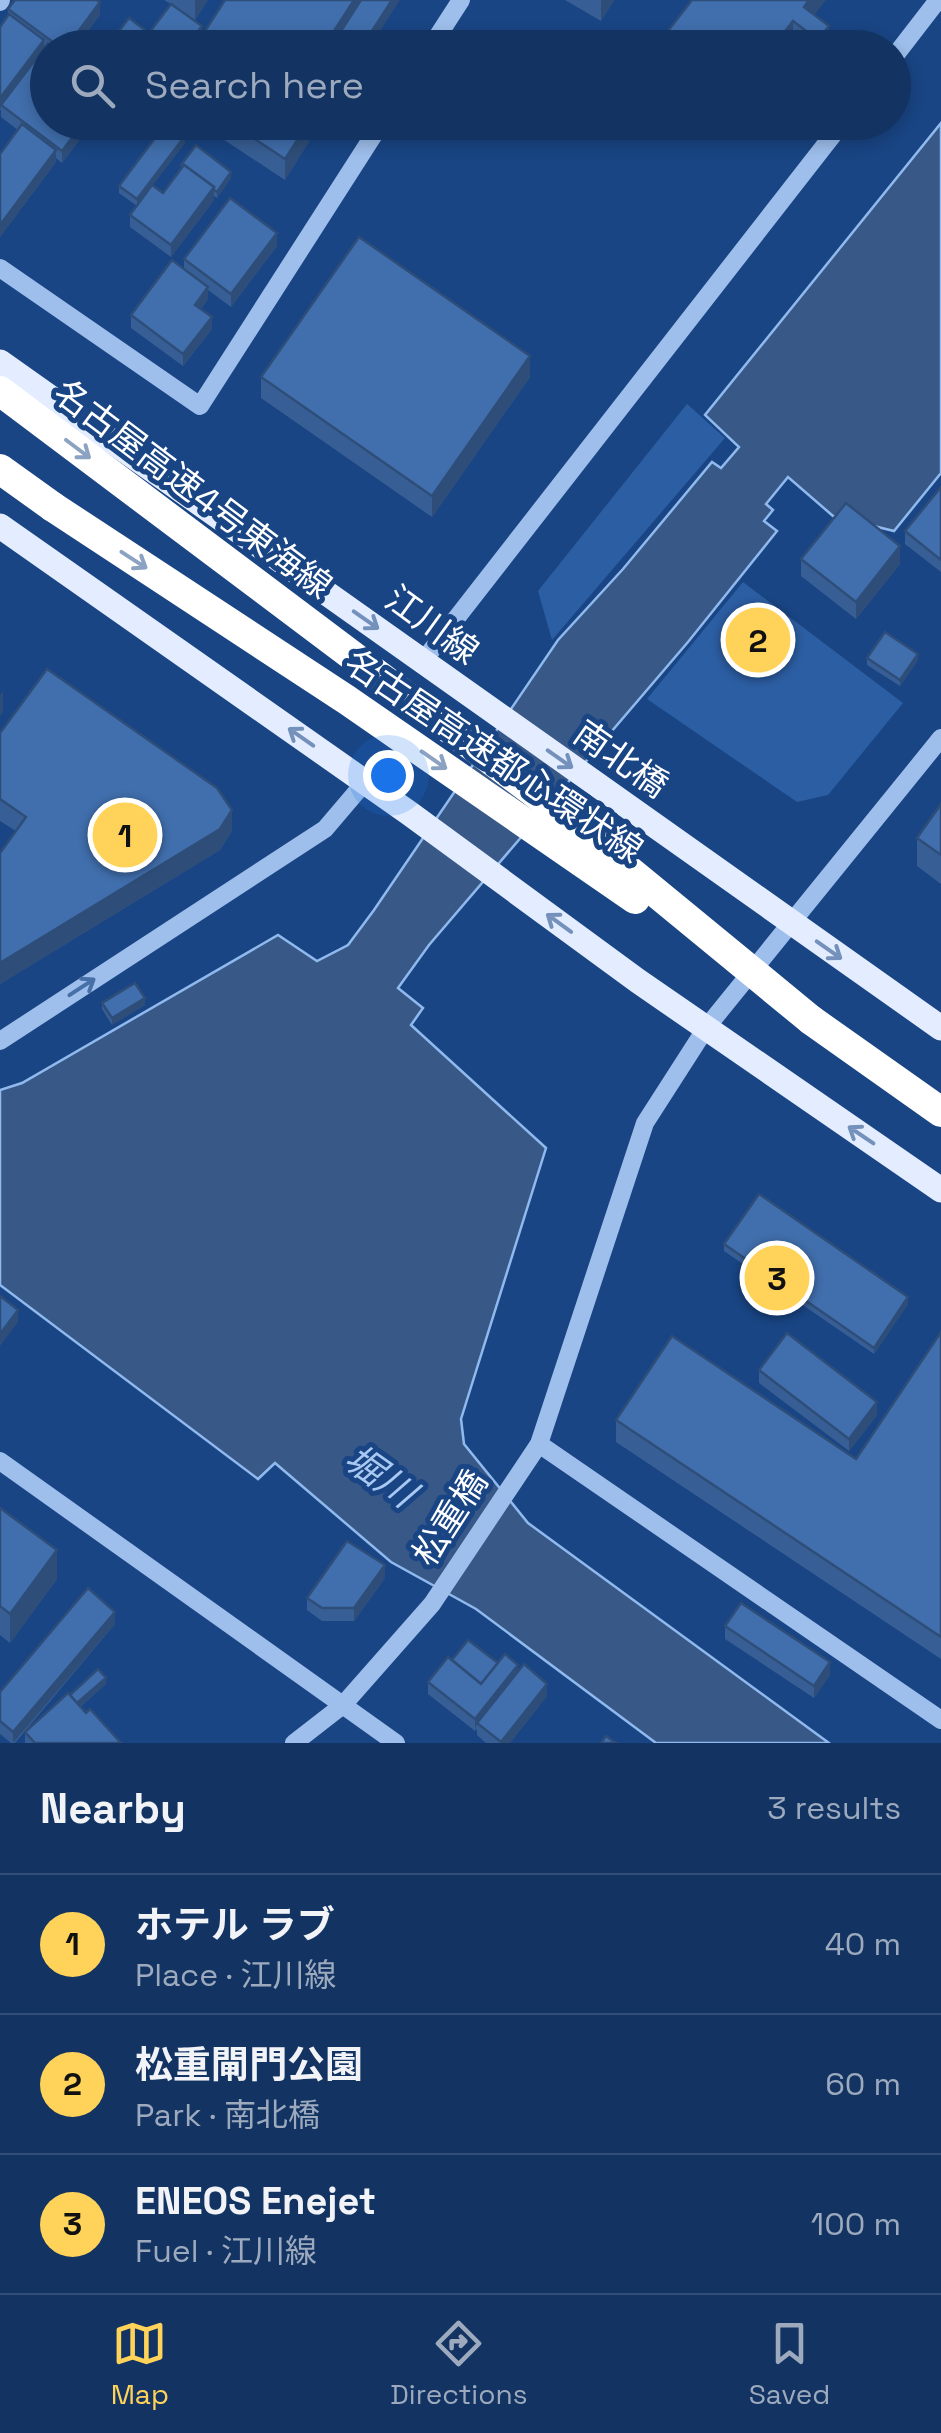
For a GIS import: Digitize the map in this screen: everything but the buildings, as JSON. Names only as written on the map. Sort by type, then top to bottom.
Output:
[{"type":"highway","name":"名古屋高速4号東海線","points":[[0,391],[516,778],[811,1020]]},
{"type":"highway","name":"名古屋高速都心環状線","points":[[0,469],[347,700],[941,1112]]},
{"type":"main road","name":"江川線","points":[[0,362],[480,702]]},
{"type":"main road","points":[[0,526],[409,813],[638,981],[941,1190]]},
{"type":"main road","name":"南北橋","points":[[480,702],[792,924]]},
{"type":"main road","points":[[792,924],[941,1028]]},
{"type":"street","points":[[442,30],[461,0]]},
{"type":"street","points":[[911,35],[938,0]]},
{"type":"street","points":[[0,268],[200,406],[370,140]]},
{"type":"street","points":[[424,661],[829,140]]},
{"type":"street","name":"松重橋","points":[[294,1743],[342,1705],[432,1604],[539,1444],[645,1123],[706,1028],[941,738]]},
{"type":"street","points":[[0,1041],[325,829],[365,782]]},
{"type":"street","points":[[539,1444],[941,1720]]},
{"type":"street","points":[[0,1461],[396,1743]]},
{"type":"shaded area","points":[[687,404],[725,438],[552,640],[538,591]]},
{"type":"shaded area","points":[[743,582],[903,703],[828,795],[797,802],[647,699]]},
{"type":"water","name":"堀川","points":[[941,123],[941,473],[894,531],[833,516],[788,477],[766,504],[773,510],[764,521],[777,531],[688,642],[429,945],[398,988],[423,1008],[411,1025],[546,1148],[461,1419],[464,1444],[528,1523],[829,1743],[656,1743],[476,1609],[391,1562],[275,1463],[258,1479],[0,1285],[0,1090],[22,1083],[278,935],[317,961],[348,945],[558,640],[712,462],[721,468],[739,447],[705,415]]},
{"type":"place","name":"松重閘門公園","points":[[758,640]]},
{"type":"place","name":"ホテル ラブ","points":[[125,835]]},
{"type":"place","name":"ENEOS Enejet","points":[[777,1278]]}]
